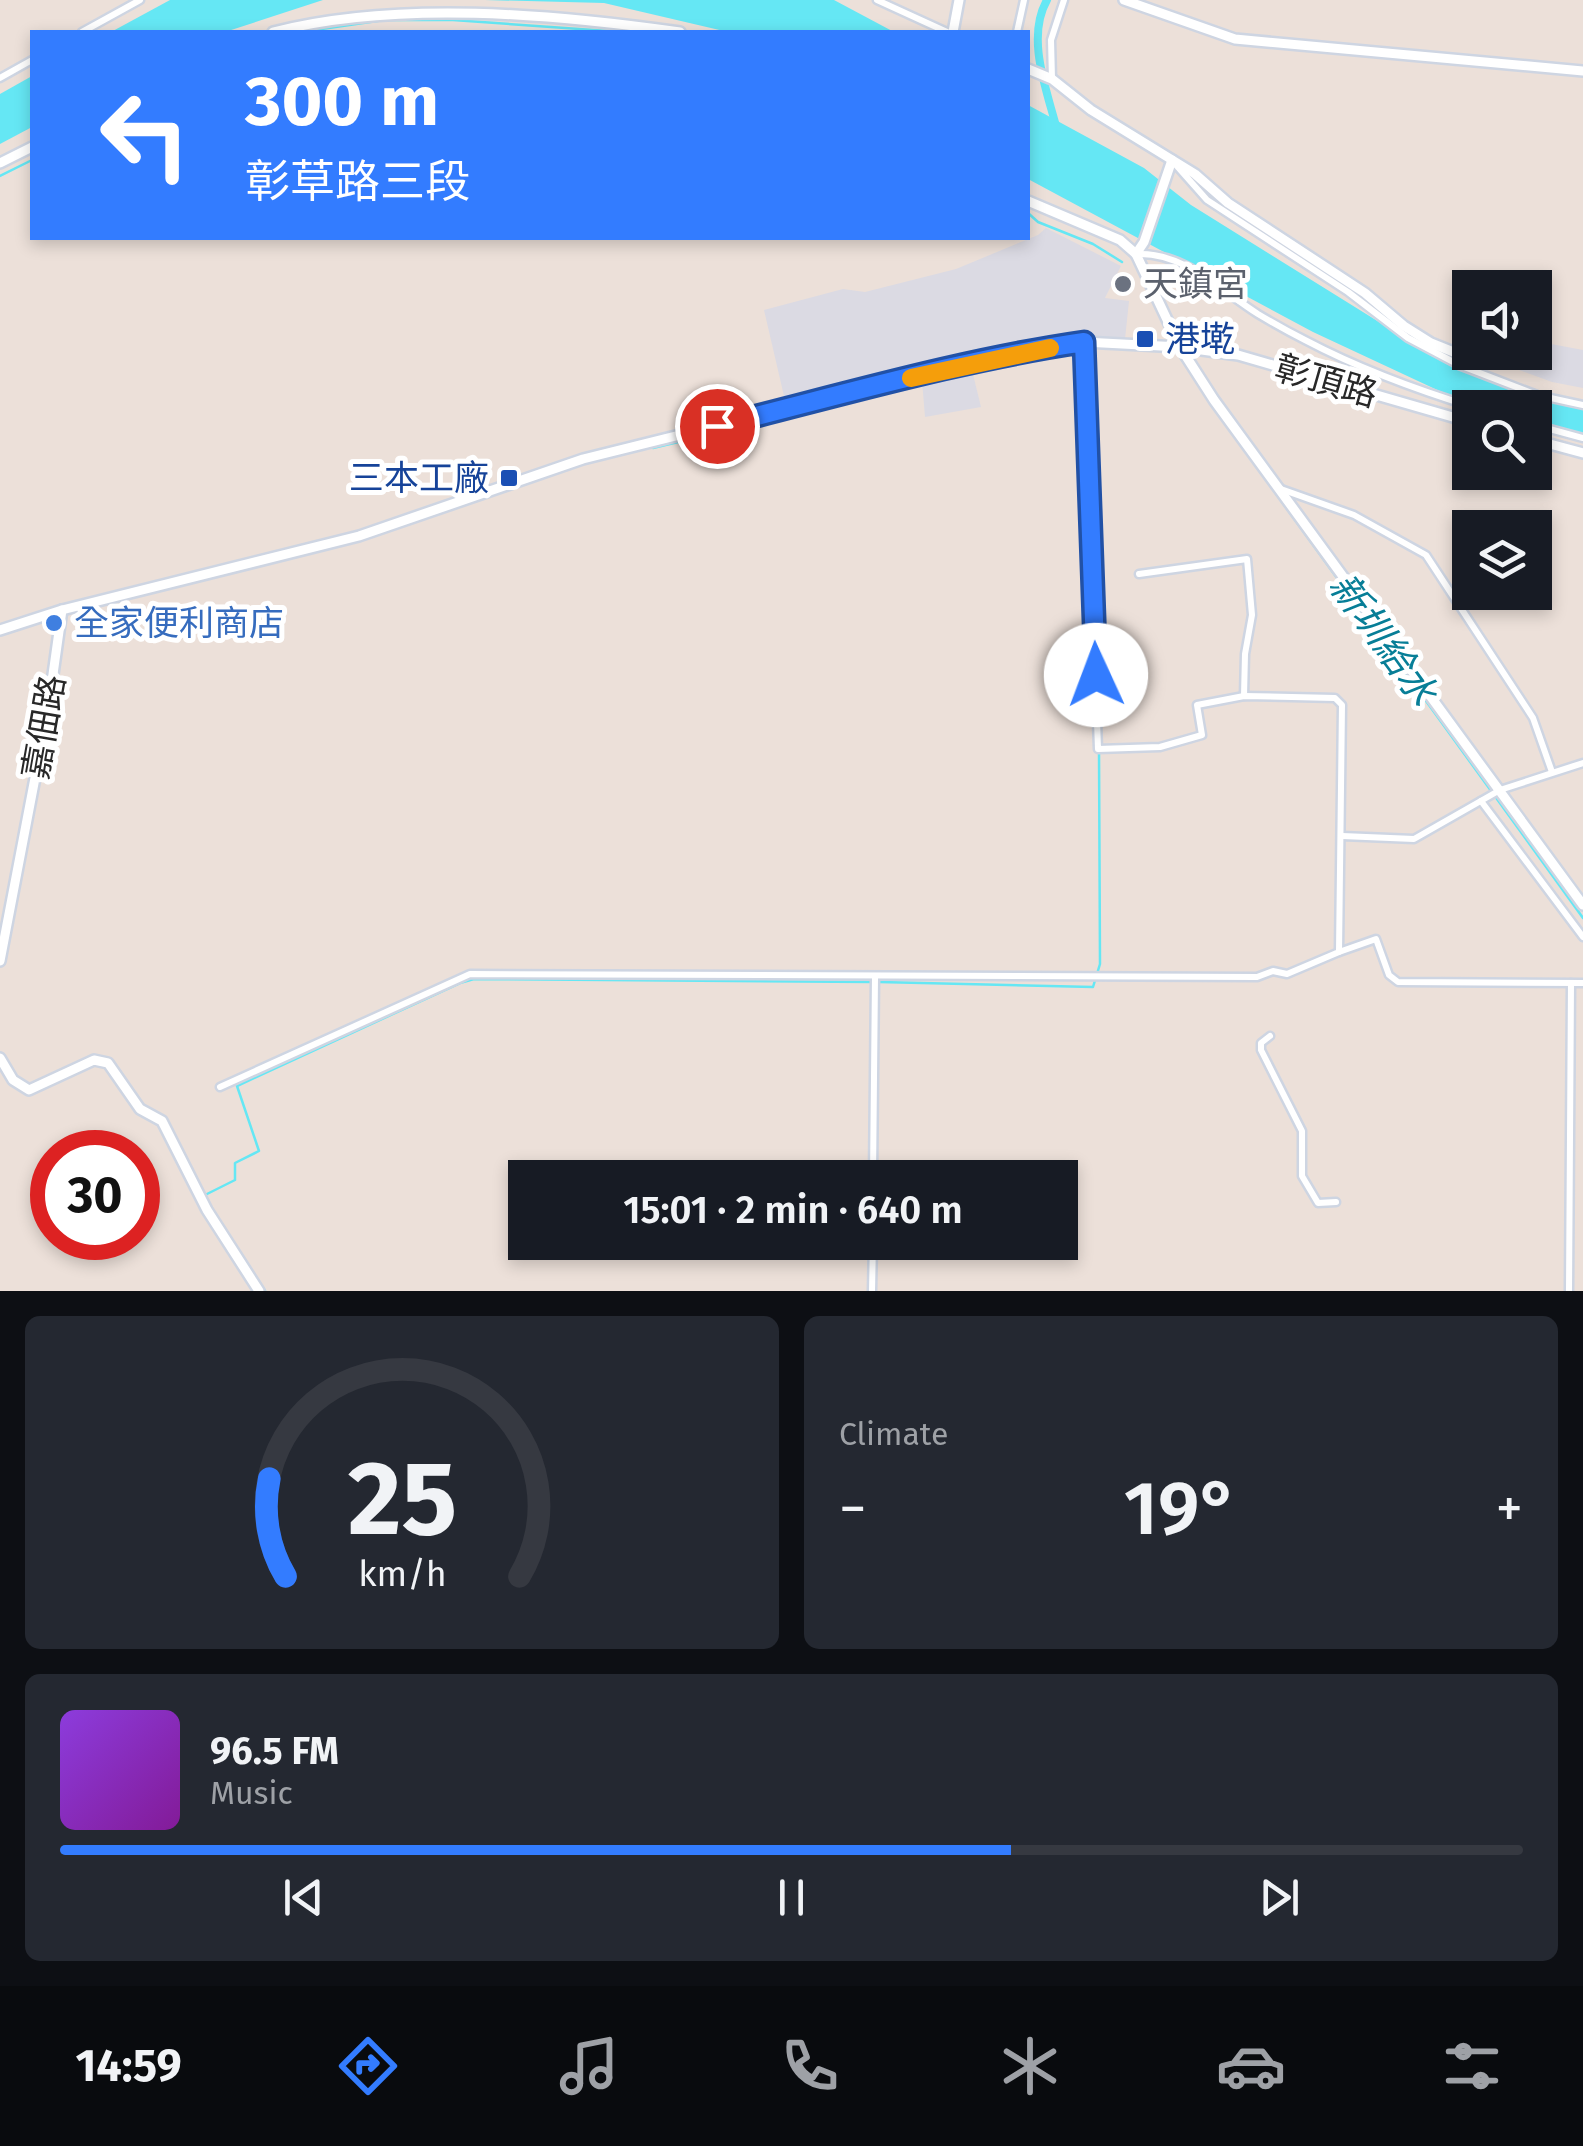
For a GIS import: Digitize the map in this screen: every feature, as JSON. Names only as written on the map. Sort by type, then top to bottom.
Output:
[{"type":"street","points":[[86,30],[140,0]]},
{"type":"street","points":[[878,0],[946,30]]},
{"type":"street","points":[[951,30],[959,0]]},
{"type":"street","points":[[1016,30],[1024,0]]},
{"type":"street","points":[[1052,80],[1051,40],[1064,0]]},
{"type":"street","points":[[1124,0],[1235,39],[1583,71]]},
{"type":"street","points":[[280,30],[369,10],[548,16],[664,30]]},
{"type":"street","points":[[0,78],[30,61]]},
{"type":"street","points":[[1030,70],[1052,80],[1091,110],[1195,174],[1228,203],[1365,294],[1404,326],[1452,351]]},
{"type":"street","points":[[0,163],[30,148]]},
{"type":"street","points":[[1136,254],[1144,242],[1172,160]]},
{"type":"street","points":[[1172,160],[1207,200],[1348,292],[1408,338],[1459,365],[1537,394],[1583,405]]},
{"type":"street","points":[[1030,202],[1120,240],[1136,254],[1175,348],[1492,795],[1583,938]]},
{"type":"street","points":[[1136,254],[1154,254],[1192,268],[1258,314],[1308,342],[1408,388],[1452,401]]},
{"type":"street","points":[[1084,342],[1098,748],[1160,747],[1202,735],[1197,705],[1244,696],[1335,698],[1342,705],[1339,952]]},
{"type":"street","name":"彰頂路","points":[[0,629],[358,536],[583,460],[646,443],[881,385],[1084,342],[1238,356],[1452,417]]},
{"type":"street","points":[[1552,429],[1583,438]]},
{"type":"street","points":[[1552,445],[1583,453]]},
{"type":"street","points":[[1277,488],[1354,515],[1426,555],[1533,718],[1552,772]]},
{"type":"street","points":[[1139,574],[1246,559],[1252,614],[1244,654],[1244,696]]},
{"type":"street","name":"嘉佃路","points":[[0,961],[48,710],[62,610]]},
{"type":"street","points":[[1342,836],[1414,840],[1492,795],[1583,763]]},
{"type":"street","points":[[1492,795],[1583,906]]},
{"type":"street","points":[[220,1087],[470,974],[1257,978],[1273,971],[1287,974],[1376,939],[1389,975],[1398,982],[1583,983]]},
{"type":"street","points":[[873,1160],[875,977]]},
{"type":"street","points":[[1569,1291],[1571,982]]},
{"type":"street","points":[[1270,1036],[1261,1043],[1260,1050],[1302,1131],[1302,1176],[1318,1203],[1336,1202]]},
{"type":"street","points":[[0,1058],[13,1080],[29,1090],[94,1060],[108,1063],[140,1109],[162,1121],[207,1210],[260,1291]]},
{"type":"street","points":[[872,1291],[873,1260]]},
{"type":"shaded area","points":[[1046,228],[1121,266],[1105,298],[1129,301],[1125,339],[1084,342],[787,409],[764,310],[843,289],[865,292],[956,269],[1038,235]]},
{"type":"shaded area","points":[[1552,344],[1583,350],[1583,388],[1519,370],[1552,370]]},
{"type":"shaded area","points":[[972,370],[981,407],[925,417],[922,381]]},
{"type":"water","points":[[170,0],[323,0],[231,30],[115,30]]},
{"type":"water","points":[[485,0],[834,0],[890,30],[719,30],[604,3]]},
{"type":"water","points":[[30,77],[30,128],[0,144],[0,94]]},
{"type":"water","points":[[1030,106],[1144,168],[1191,205],[1408,340],[1452,359],[1452,370],[1477,370],[1522,390],[1452,390],[1452,396],[1313,332],[1030,180]]},
{"type":"water","points":[[1552,398],[1583,403],[1583,436],[1552,428]]},
{"type":"waterway","points":[[1047,0],[1041,14],[1038,46],[1056,126]]},
{"type":"waterway","points":[[315,30],[384,20],[453,20],[594,30]]},
{"type":"waterway","points":[[0,176],[30,161]]},
{"type":"waterway","points":[[1030,215],[1122,262]]},
{"type":"waterway","points":[[1091,348],[1099,687]]},
{"type":"waterway","name":"新圳給水","points":[[1182,360],[1196,379]]},
{"type":"waterway","points":[[653,448],[872,396]]},
{"type":"waterway","name":"新圳給水","points":[[1225,423],[1583,918]]},
{"type":"waterway","points":[[879,982],[1093,987],[1100,964],[1099,750]]},
{"type":"waterway","points":[[203,1196],[235,1180],[235,1163],[259,1151],[237,1086],[460,983],[474,979],[871,982]]},
{"type":"waterway","points":[[210,1206],[265,1291]]},
{"type":"slow traffic","points":[[911,378],[1050,348]]},
{"type":"place","name":"天鎮宮","points":[[1123,284]]},
{"type":"place","name":"港墘","points":[[1145,339]]},
{"type":"place","name":"三本工廠","points":[[509,478]]},
{"type":"place","name":"全家便利商店","points":[[54,623]]},
{"type":"route","points":[[717,426],[1038,349],[1084,342],[1096,675]]}]
